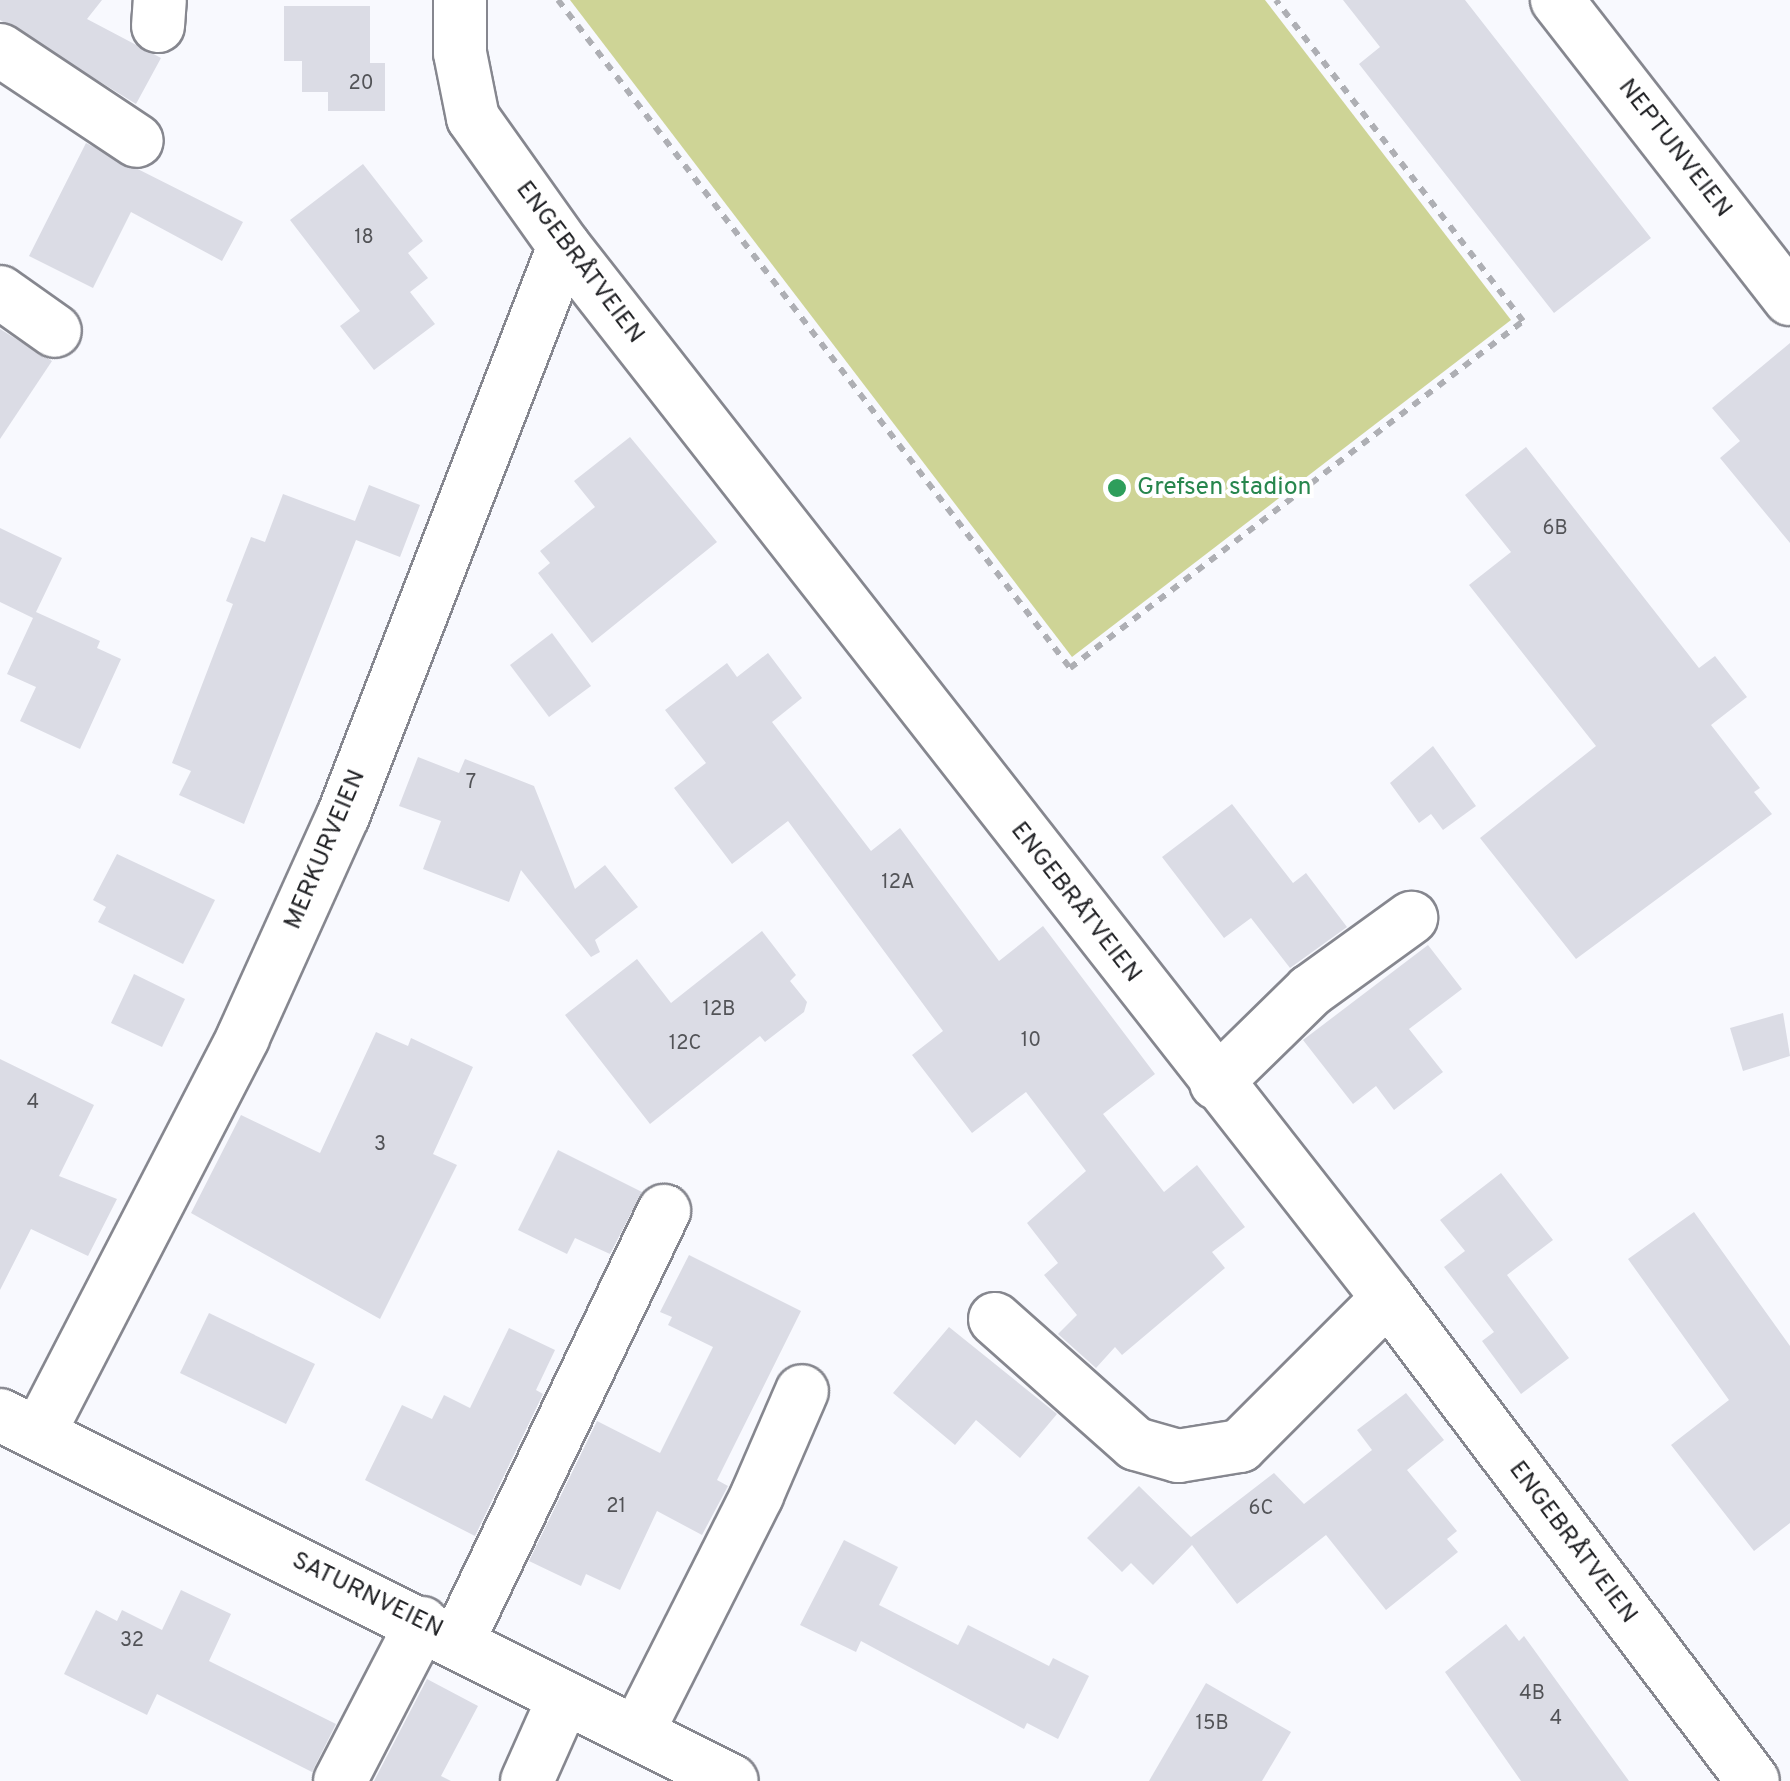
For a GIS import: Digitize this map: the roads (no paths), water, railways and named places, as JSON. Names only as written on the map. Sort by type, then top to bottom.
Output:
[{"type":"street","name":"ENGEBRÅTVEIEN","points":[[460,0],[460,53],[473,118],[564,246],[1216,1084],[1388,1298],[1753,1781]]},
{"type":"street","name":"NEPTUNVEIEN","points":[[1557,0],[1790,299]]},
{"type":"street","points":[[0,50],[137,141]]},
{"type":"street","name":"MERKURVEIEN","points":[[48,1446],[344,816],[564,246]]},
{"type":"street","points":[[0,292],[55,332]]},
{"type":"street","points":[[1216,1084],[1310,992],[1411,918]]},
{"type":"street","points":[[340,1781],[440,1632],[664,1212]]},
{"type":"street","points":[[995,1319],[1136,1444],[1178,1456],[1240,1446],[1388,1298]]},
{"type":"street","points":[[661,1755],[757,1496],[802,1391]]},
{"type":"street","name":"SATURNVEIEN","points":[[48,1446],[440,1632],[661,1755],[732,1781]]},
{"type":"street","points":[[527,1781],[564,1698]]},
{"type":"place","name":"Grefsen stadion","points":[[1117,488]]}]
